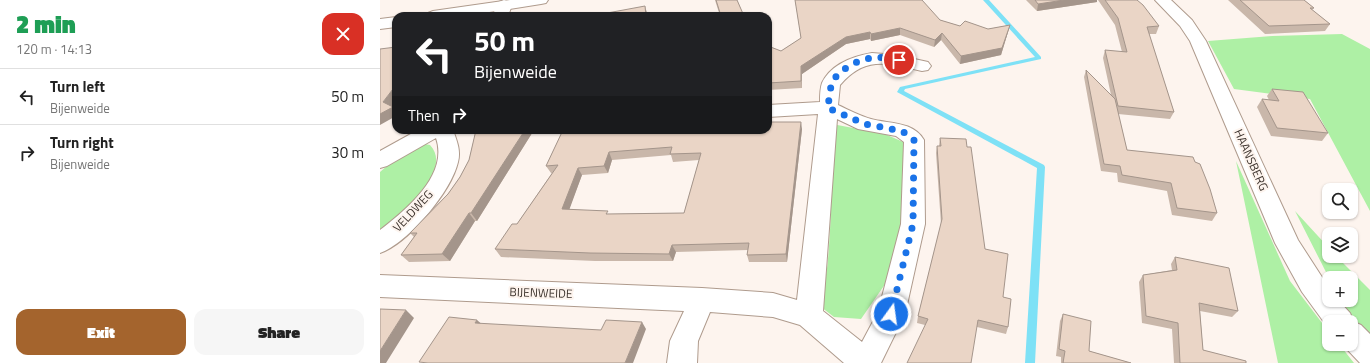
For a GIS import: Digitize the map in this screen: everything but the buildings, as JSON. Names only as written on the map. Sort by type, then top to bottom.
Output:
[{"type":"street","points":[[488,12],[502,11],[541,0]]},
{"type":"street","name":"HAANSBERG","points":[[1162,0],[1186,23],[1198,40],[1287,243],[1308,280],[1335,315]]},
{"type":"street","points":[[380,24],[392,22]]},
{"type":"street","points":[[809,316],[828,108],[832,84],[838,74],[856,62],[868,58],[887,57],[922,66]]},
{"type":"street","name":"BIJENWEIDE","points":[[380,286],[702,300],[773,305],[809,316],[866,363],[891,314],[913,224],[914,140],[902,131],[865,124],[828,108],[772,111]]},
{"type":"street","points":[[380,161],[427,134]]},
{"type":"street","name":"VELDWEG","points":[[380,243],[414,214],[429,197],[440,179],[447,163],[449,149],[445,134]]},
{"type":"street","points":[[682,363],[684,341],[702,300]]},
{"type":"street","points":[[1358,341],[1370,353]]},
{"type":"green space","points":[[1342,34],[1370,49],[1370,211],[1358,189],[1358,183],[1355,183],[1310,99],[1234,89],[1208,41],[1272,36]]},
{"type":"green space","points":[[832,124],[885,134],[910,145],[899,264],[861,319],[834,317],[821,307],[829,242],[832,192]]},
{"type":"green space","points":[[425,144],[430,145],[436,156],[435,168],[430,181],[410,206],[380,234],[380,172],[394,160]]},
{"type":"green space","points":[[1236,161],[1290,281],[1322,323],[1322,351],[1345,351],[1354,363],[1278,363]]},
{"type":"green space","points":[[1295,211],[1322,240],[1322,263],[1343,263],[1351,271],[1325,271]]},
{"type":"green space","points":[[1358,278],[1370,290],[1370,338],[1358,327],[1358,315],[1350,315],[1346,307],[1358,307]]},
{"type":"waterway","points":[[986,0],[1039,58],[902,88],[900,92],[1041,167],[1030,363]]},
{"type":"route","points":[[891,314],[913,224],[914,140],[902,131],[865,124],[828,108],[832,84],[838,74],[856,62],[868,58],[887,57],[899,60]]}]
